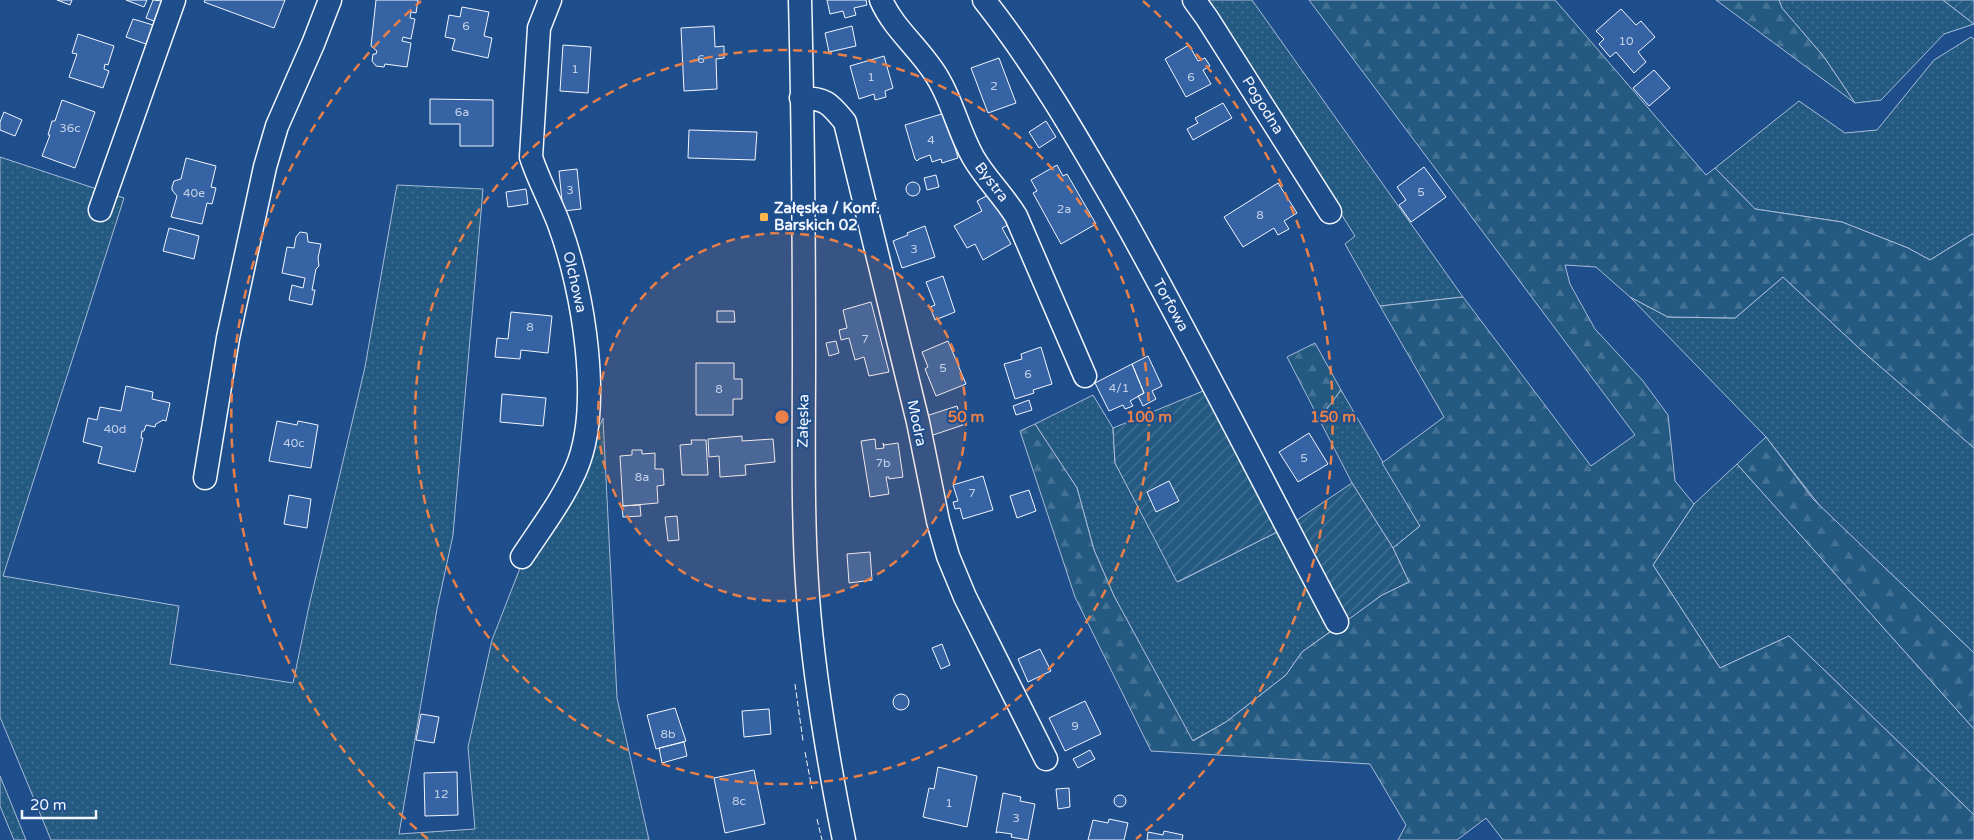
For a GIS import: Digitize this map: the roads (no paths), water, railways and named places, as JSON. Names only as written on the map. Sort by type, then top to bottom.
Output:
[{"type":"street","points":[[100,210],[174,0]]},
{"type":"street","points":[[205,478],[228,338],[265,167],[277,126],[330,0]]},
{"type":"street","name":"Olchowa","points":[[522,557],[560,500],[576,469],[585,442],[588,404],[587,348],[574,269],[560,226],[531,157],[539,28],[550,0]]},
{"type":"street","name":"Załęska","points":[[800,0],[803,489],[808,588],[814,660],[827,750],[844,840]]},
{"type":"street","name":"Bystra","points":[[881,0],[887,15],[920,51],[939,80],[974,158],[1016,216],[1085,376]]},
{"type":"street","name":"Torfowa","points":[[984,0],[1018,44],[1067,119],[1172,305],[1337,622]]},
{"type":"street","name":"Pogodna","points":[[1194,0],[1213,26],[1330,212]]},
{"type":"street","name":"Modra","points":[[802,98],[816,98],[826,102],[845,122],[916,412],[938,521],[948,556],[965,596],[1046,759]]},
{"type":"place","name":"Załęska / Konf. Barskich 02","points":[[764,217]]}]
